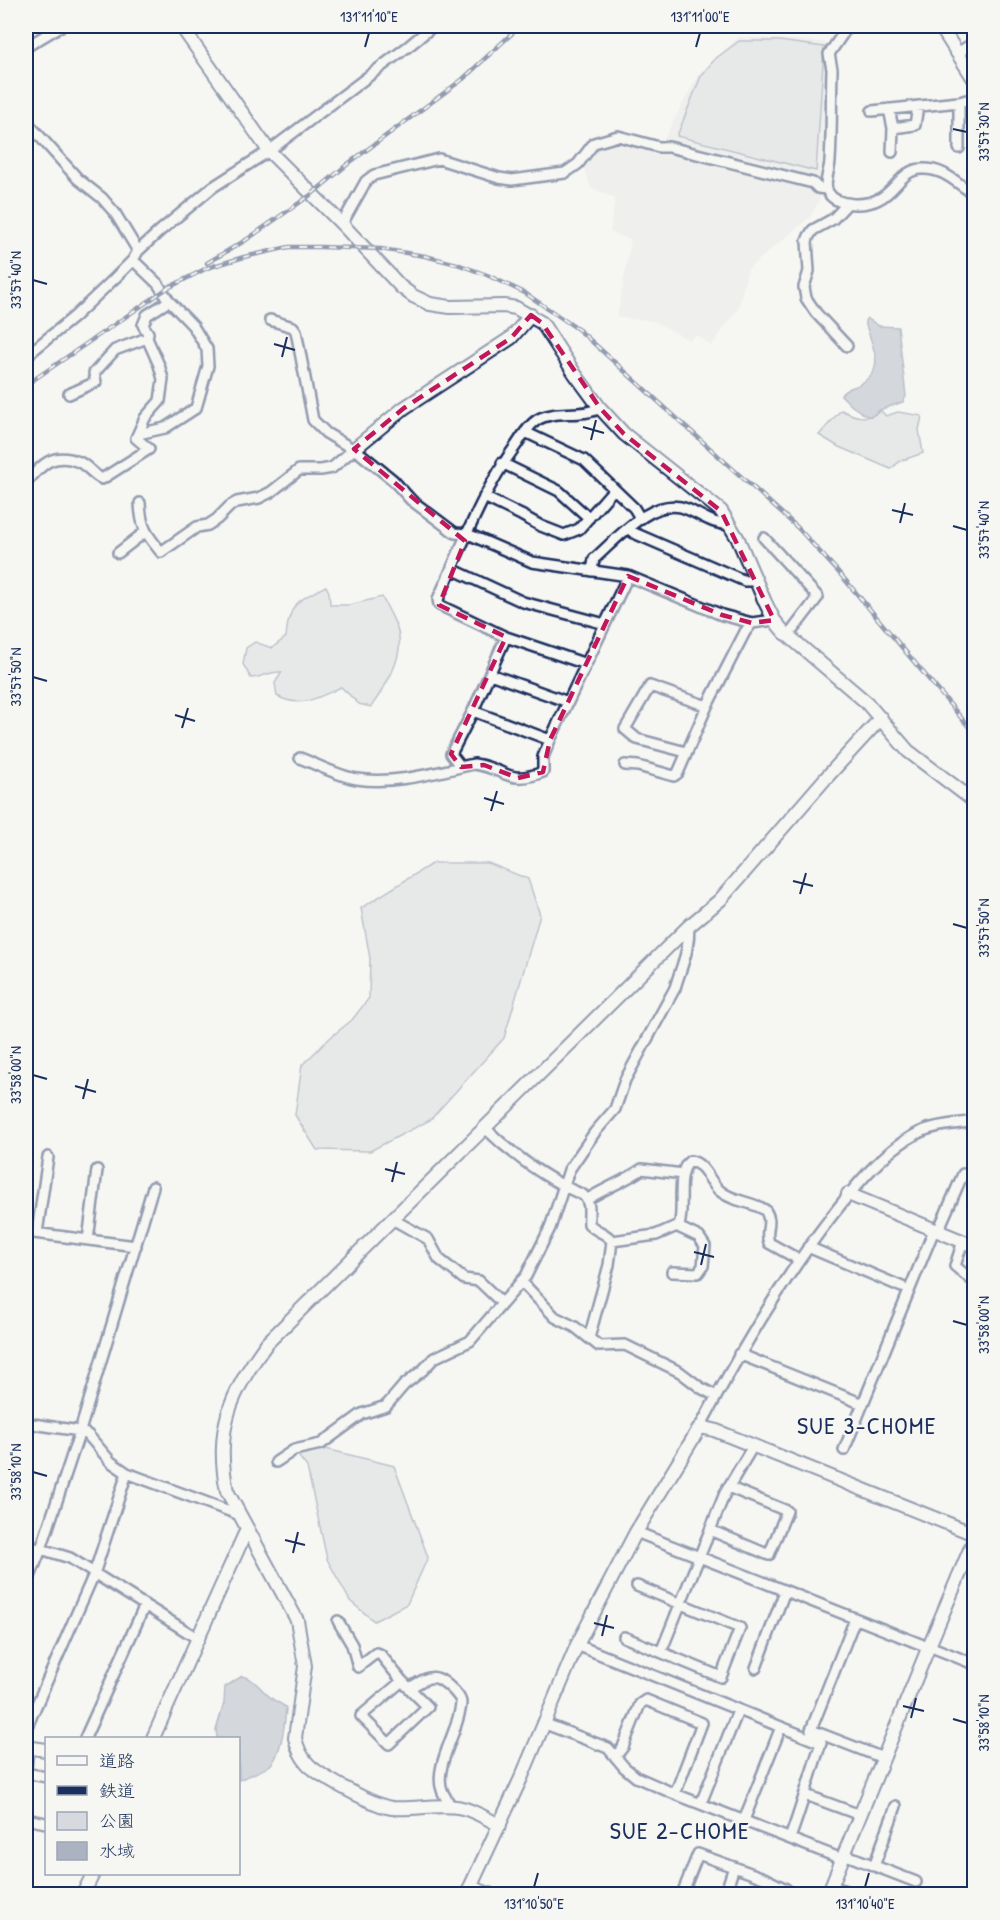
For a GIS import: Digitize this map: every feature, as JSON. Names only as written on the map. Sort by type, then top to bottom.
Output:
[{"type":"street","points":[[26,47],[61,26]]},
{"type":"street","points":[[181,26],[269,151],[342,224],[390,277],[422,301],[450,307],[504,306],[516,308],[542,323],[600,408],[624,434],[722,511],[774,620],[788,636],[866,702],[908,751],[975,801]]},
{"type":"street","points":[[26,356],[74,316],[133,260],[138,251],[213,187],[269,151],[433,26]]},
{"type":"street","points":[[848,26],[828,54],[831,69],[830,162],[826,189],[829,194],[837,200],[848,203],[861,204],[876,201],[887,195],[912,170],[925,168],[952,177],[975,194]]},
{"type":"street","points":[[940,26],[975,80]]},
{"type":"street","points":[[957,53],[975,43]]},
{"type":"street","points":[[872,111],[959,102],[975,98]]},
{"type":"street","points":[[959,102],[959,148]]},
{"type":"street","points":[[893,128],[915,125],[918,106]]},
{"type":"street","points":[[889,109],[893,128],[892,152]]},
{"type":"street","points":[[26,121],[78,179],[102,198],[115,213],[138,251]]},
{"type":"street","points":[[342,224],[366,181],[374,175],[439,159],[512,180],[552,176],[565,173],[578,164],[594,143],[618,136],[813,183],[818,188],[826,189]]},
{"type":"street","points":[[847,346],[816,313],[806,298],[804,287],[809,271],[807,241],[809,236],[813,230],[833,219],[848,203]]},
{"type":"street","points":[[133,260],[158,284],[169,301],[192,327],[207,349],[208,366],[196,408],[165,428],[138,434]]},
{"type":"street","points":[[26,483],[42,464],[53,459],[80,462],[102,479],[149,449],[136,438],[145,418],[160,401],[162,379],[159,364],[143,325],[147,315],[169,301]]},
{"type":"street","points":[[140,503],[141,521],[145,532],[161,552],[197,527],[208,525],[237,502],[260,498],[271,492],[299,470],[332,468],[404,408],[511,338],[531,315]]},
{"type":"street","points":[[270,320],[293,327],[296,331],[312,420],[326,433],[354,449],[393,480],[411,500],[455,533],[468,534],[532,562],[628,576],[722,615],[752,623],[774,620]]},
{"type":"street","points":[[69,394],[96,382],[94,376],[96,370],[115,350],[147,338]]},
{"type":"street","points":[[586,664],[506,637],[439,606],[438,599],[484,497],[502,463],[525,432],[537,420],[548,416],[591,413],[600,408]]},
{"type":"street","points":[[525,432],[584,460],[634,508],[640,518]]},
{"type":"street","points":[[502,463],[559,491],[589,518]]},
{"type":"street","points":[[484,497],[564,535],[579,529],[614,489]]},
{"type":"street","points":[[592,571],[594,559],[628,528],[640,518],[668,506],[675,506],[721,525],[730,524]]},
{"type":"street","points":[[628,528],[634,533],[745,581],[756,581]]},
{"type":"street","points":[[118,553],[145,532]]},
{"type":"street","points":[[764,538],[818,597],[788,636]]},
{"type":"street","points":[[452,569],[524,602],[605,624]]},
{"type":"street","points":[[300,758],[356,779],[373,780],[404,778],[474,764],[484,765],[509,777],[528,777],[543,771],[543,757],[550,740],[628,576]]},
{"type":"street","points":[[625,765],[674,776],[678,773],[707,706],[745,632],[752,623]]},
{"type":"street","points":[[461,767],[451,754],[506,637]]},
{"type":"street","points":[[490,674],[568,702]]},
{"type":"street","points":[[686,752],[637,739],[625,729],[650,686],[707,706]]},
{"type":"street","points":[[473,711],[550,740]]},
{"type":"street","points":[[500,1825],[475,1812],[452,1806],[404,1808],[384,1806],[316,1772],[308,1764],[297,1747],[295,1738],[305,1666],[301,1632],[297,1620],[227,1491],[223,1470],[223,1430],[238,1388],[251,1364],[267,1343],[689,926],[720,900],[881,718]]},
{"type":"street","points":[[276,1462],[294,1450],[321,1444],[362,1414],[386,1406],[404,1385],[429,1365],[434,1358],[470,1341],[521,1281],[534,1262],[550,1228],[569,1170],[583,1148],[615,1108],[625,1080],[672,995],[682,973],[689,942],[689,926]]},
{"type":"street","points":[[489,1894],[468,1891],[500,1825],[577,1645],[636,1532],[700,1427],[739,1354],[798,1259],[848,1194],[892,1151],[925,1130],[975,1121]]},
{"type":"street","points":[[485,1128],[507,1150],[532,1168],[588,1199]]},
{"type":"street","points":[[38,1233],[48,1157]]},
{"type":"street","points":[[678,1227],[681,1222],[683,1174],[686,1163],[694,1161],[701,1165],[723,1194],[765,1210],[770,1222],[767,1236],[769,1243],[798,1259]]},
{"type":"street","points":[[607,1187],[607,1183],[628,1173],[627,1169]]},
{"type":"street","points":[[588,1199],[642,1169],[683,1174]]},
{"type":"street","points":[[87,1240],[97,1170]]},
{"type":"street","points":[[844,1450],[936,1231],[963,1174],[975,1178]]},
{"type":"street","points":[[26,1587],[81,1431],[153,1187]]},
{"type":"street","points":[[848,1194],[969,1243],[955,1266],[975,1282]]},
{"type":"street","points":[[588,1199],[589,1224],[593,1229],[608,1234],[612,1241],[609,1265],[589,1338]]},
{"type":"street","points":[[392,1219],[428,1239],[439,1259],[464,1279],[479,1281],[502,1303]]},
{"type":"street","points":[[612,1241],[656,1235],[678,1227],[702,1241],[705,1246],[702,1270],[698,1273],[672,1272]]},
{"type":"street","points":[[26,1232],[136,1246]]},
{"type":"street","points":[[808,1246],[902,1287]]},
{"type":"street","points":[[521,1281],[555,1317],[575,1327],[598,1346],[626,1345],[680,1371],[701,1388],[716,1396]]},
{"type":"street","points":[[739,1354],[863,1404]]},
{"type":"street","points":[[26,1423],[81,1431],[111,1462],[127,1473],[240,1515]]},
{"type":"street","points":[[700,1427],[705,1426],[975,1534]]},
{"type":"street","points":[[661,1652],[728,1487],[753,1446]]},
{"type":"street","points":[[26,1729],[94,1574],[127,1473]]},
{"type":"street","points":[[710,1530],[770,1555],[787,1511],[728,1487]]},
{"type":"street","points":[[153,1737],[247,1529]]},
{"type":"street","points":[[636,1532],[785,1592],[975,1664]]},
{"type":"street","points":[[854,1894],[830,1890],[928,1647],[975,1540]]},
{"type":"street","points":[[26,1547],[70,1558],[197,1638]]},
{"type":"street","points":[[624,1637],[721,1677],[740,1628],[637,1586]]},
{"type":"street","points":[[756,1668],[785,1592]]},
{"type":"street","points":[[85,1737],[145,1605]]},
{"type":"street","points":[[855,1619],[811,1730],[883,1758]]},
{"type":"street","points":[[338,1621],[352,1645],[358,1667],[376,1653],[380,1654],[402,1681],[428,1707],[389,1744],[361,1716],[402,1681]]},
{"type":"street","points":[[577,1645],[821,1743],[806,1784],[806,1795],[790,1838]]},
{"type":"street","points":[[410,1688],[424,1678],[434,1676],[443,1681],[460,1698],[461,1702],[441,1772],[442,1792],[452,1806]]},
{"type":"street","points":[[616,1756],[623,1746],[640,1704],[646,1700],[702,1723],[675,1794]]},
{"type":"street","points":[[701,1803],[738,1711]]},
{"type":"street","points":[[543,1723],[608,1748],[636,1777],[675,1794],[790,1838],[916,1882]]},
{"type":"street","points":[[744,1820],[781,1727]]},
{"type":"street","points":[[45,1750],[27,1747],[26,1771],[45,1777]]},
{"type":"street","points":[[806,1795],[860,1815]]},
{"type":"street","points":[[874,1866],[896,1806]]},
{"type":"street","points":[[26,1819],[45,1823]]},
{"type":"street","points":[[682,1894],[698,1854],[769,1880],[786,1889]]},
{"type":"street","points":[[725,1894],[734,1867]]},
{"type":"street","points":[[83,1894],[92,1875]]},
{"type":"street","points":[[765,1894],[769,1880]]},
{"type":"highlighted area","points":[[531,315],[542,323],[600,408],[624,434],[721,511],[774,620],[752,623],[722,615],[628,576],[550,740],[543,772],[518,778],[484,765],[461,767],[451,754],[506,637],[439,605],[465,541],[354,449],[404,408],[511,338]]},
{"type":"shaded area","points":[[739,37],[825,42],[827,68],[822,195],[810,217],[748,269],[738,309],[711,346],[697,335],[689,340],[653,321],[617,317],[631,240],[610,232],[615,198],[591,188],[583,164],[596,144],[664,139],[699,73]]},
{"type":"green space","points":[[739,41],[779,41],[824,47],[816,171],[677,136],[701,76],[715,59]]},
{"type":"green space","points":[[841,410],[861,417],[871,416],[881,411],[886,416],[898,412],[922,416],[919,430],[923,453],[900,461],[891,469],[839,447],[819,435]]},
{"type":"green space","points":[[326,586],[330,605],[349,605],[382,597],[397,628],[399,651],[396,661],[388,681],[371,707],[359,704],[341,687],[302,702],[285,700],[277,696],[275,683],[282,672],[251,678],[243,664],[246,648],[255,642],[272,648],[286,637],[289,617],[296,604]]},
{"type":"green space","points":[[433,863],[488,863],[528,879],[540,915],[504,1038],[430,1120],[370,1151],[317,1150],[295,1115],[302,1065],[352,1020],[369,998],[370,958],[361,908]]},
{"type":"green space","points":[[322,1448],[394,1466],[428,1557],[407,1604],[374,1621],[350,1601],[327,1559],[307,1467],[296,1453]]},
{"type":"water","points":[[867,318],[879,326],[898,327],[906,396],[903,402],[880,410],[872,416],[867,416],[852,406],[841,395],[869,378],[874,371],[875,355],[865,321]]},
{"type":"water","points":[[242,1676],[251,1680],[286,1708],[282,1739],[273,1762],[240,1780],[240,1737],[217,1737],[216,1730],[224,1703],[225,1687]]},
{"type":"railway","points":[[207,263],[246,240],[312,194],[349,163],[463,79],[520,26]]},
{"type":"railway","points":[[166,289],[207,268],[244,257],[289,247],[320,247],[381,249],[425,256],[487,275],[525,293],[579,330],[798,528],[841,575],[974,733]]},
{"type":"railway","points":[[26,385],[172,285]]},
{"type":"district","name":"SUE 3-CHOME","points":[[867,1425]]},
{"type":"district","name":"SUE 2-CHOME","points":[[680,1830]]}]
